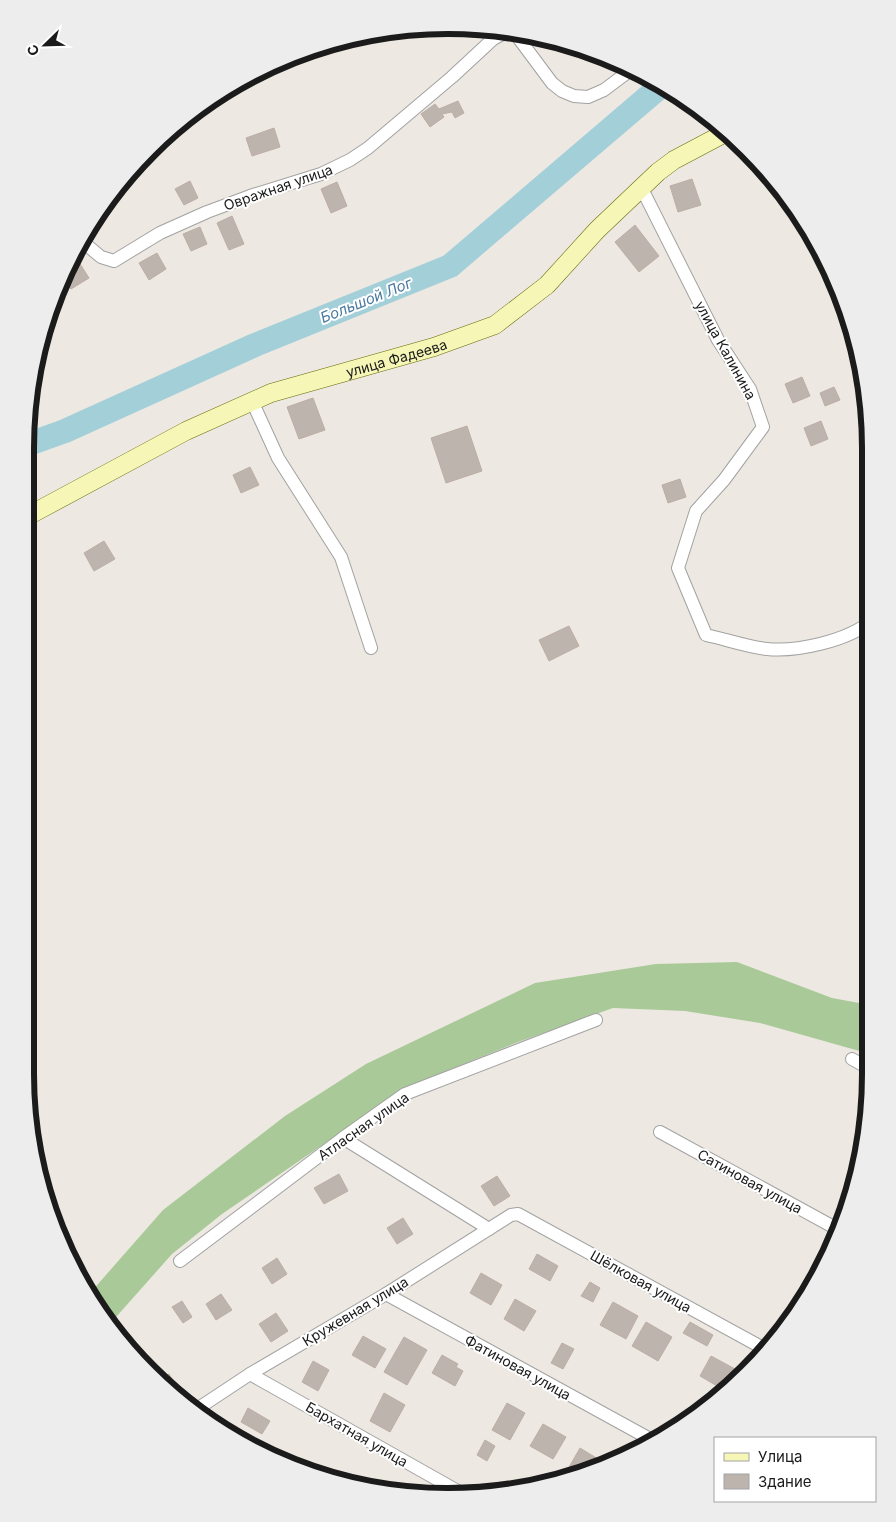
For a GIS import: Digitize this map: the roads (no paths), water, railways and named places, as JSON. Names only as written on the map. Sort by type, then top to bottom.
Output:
[{"type":"street","name":"Овражная улица","points":[[87,245],[101,257],[114,262],[160,233],[207,212],[250,196],[321,174],[350,160],[368,148],[497,37]]},
{"type":"street","name":"Овражная улица","points":[[520,40],[552,83],[562,91],[574,96],[588,97],[604,90],[626,74]]},
{"type":"street","name":"улица Фадеева","points":[[34,513],[186,431],[271,393],[434,347],[495,325],[547,285],[597,230],[641,187],[674,160],[720,136]]},
{"type":"street","name":"улица Калинина","points":[[641,187],[718,340],[750,389],[763,427],[724,480],[696,511],[678,568],[706,635],[767,649],[810,648],[862,627]]},
{"type":"street","points":[[252,401],[278,458],[341,557],[371,648]]},
{"type":"street","name":"Атласная улица","points":[[180,1261],[343,1138],[405,1094],[596,1020]]},
{"type":"street","points":[[852,1059],[862,1065]]},
{"type":"street","name":"Сатиновая улица","points":[[660,1132],[833,1227]]},
{"type":"street","points":[[343,1138],[489,1229]]},
{"type":"street","name":"Кружевная улица","points":[[201,1406],[250,1374],[386,1294],[489,1229],[518,1214]]},
{"type":"street","name":"Шёлковая улица","points":[[518,1214],[760,1346]]},
{"type":"street","name":"Фатиновая улица","points":[[386,1294],[647,1437]]},
{"type":"street","name":"Бархатная улица","points":[[250,1374],[452,1488]]},
{"type":"waterway","name":"Большой Лог","points":[[34,442],[65,431],[255,345],[450,266],[656,90]]}]
